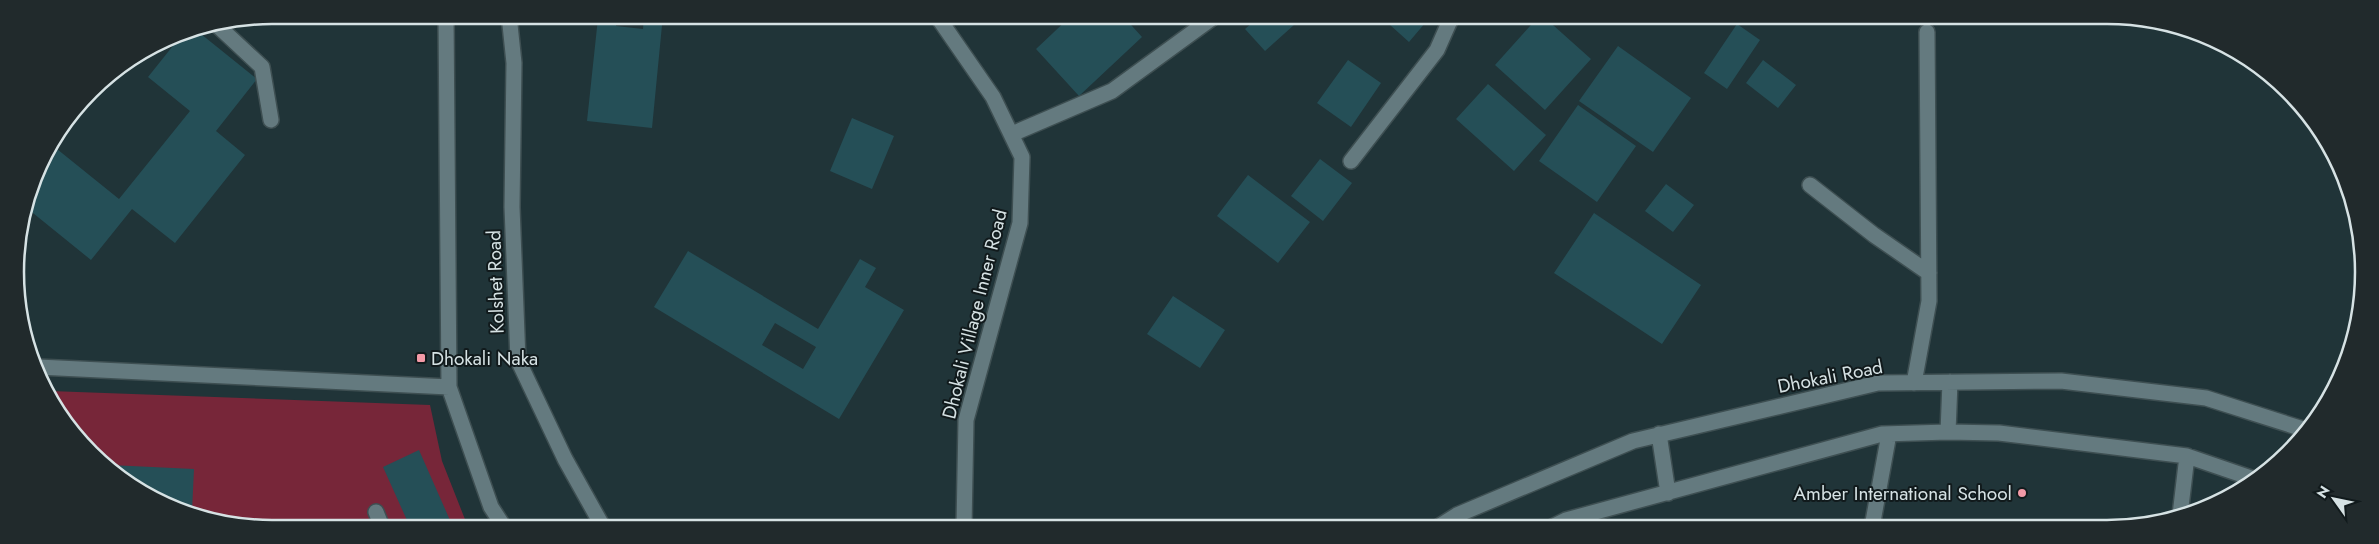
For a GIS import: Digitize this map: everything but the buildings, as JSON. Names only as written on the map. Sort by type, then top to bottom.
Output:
[{"type":"street","points":[[446,24],[449,387],[491,507],[499,520]]},
{"type":"street","name":"Kolshet Road","points":[[510,24],[514,63],[512,207],[518,360],[565,459],[599,520]]},
{"type":"street","name":"Dhokali Village Inner Road","points":[[943,24],[993,97],[1022,157],[1020,223],[966,420],[964,520]]},
{"type":"street","points":[[1012,134],[1112,91],[1204,24]]},
{"type":"street","points":[[1351,161],[1437,50],[1448,24]]},
{"type":"street","points":[[222,29],[262,67],[271,120]]},
{"type":"street","points":[[1914,382],[1929,301],[1926,32]]},
{"type":"street","points":[[1810,185],[1874,235],[1929,273]]},
{"type":"street","points":[[43,367],[449,387]]},
{"type":"street","points":[[1948,432],[1950,382]]},
{"type":"street","name":"Dhokali Road","points":[[1449,520],[1624,444],[1878,383],[2061,382],[2206,398],[2300,428]]},
{"type":"street","points":[[1566,520],[1882,434],[1998,433],[2187,456],[2247,477]]},
{"type":"street","points":[[1660,434],[1668,493]]},
{"type":"street","points":[[1873,520],[1890,434]]},
{"type":"street","points":[[2181,509],[2187,456]]},
{"type":"street","points":[[376,512],[379,520]]},
{"type":"shaded area","points":[[54,391],[430,405],[442,461],[465,520],[256,520],[240,518],[192,507],[162,495],[134,478],[96,448],[75,423]]},
{"type":"place","name":"Dhokali Naka","points":[[421,358]]},
{"type":"place","name":"Amber International School","points":[[2022,493]]}]
